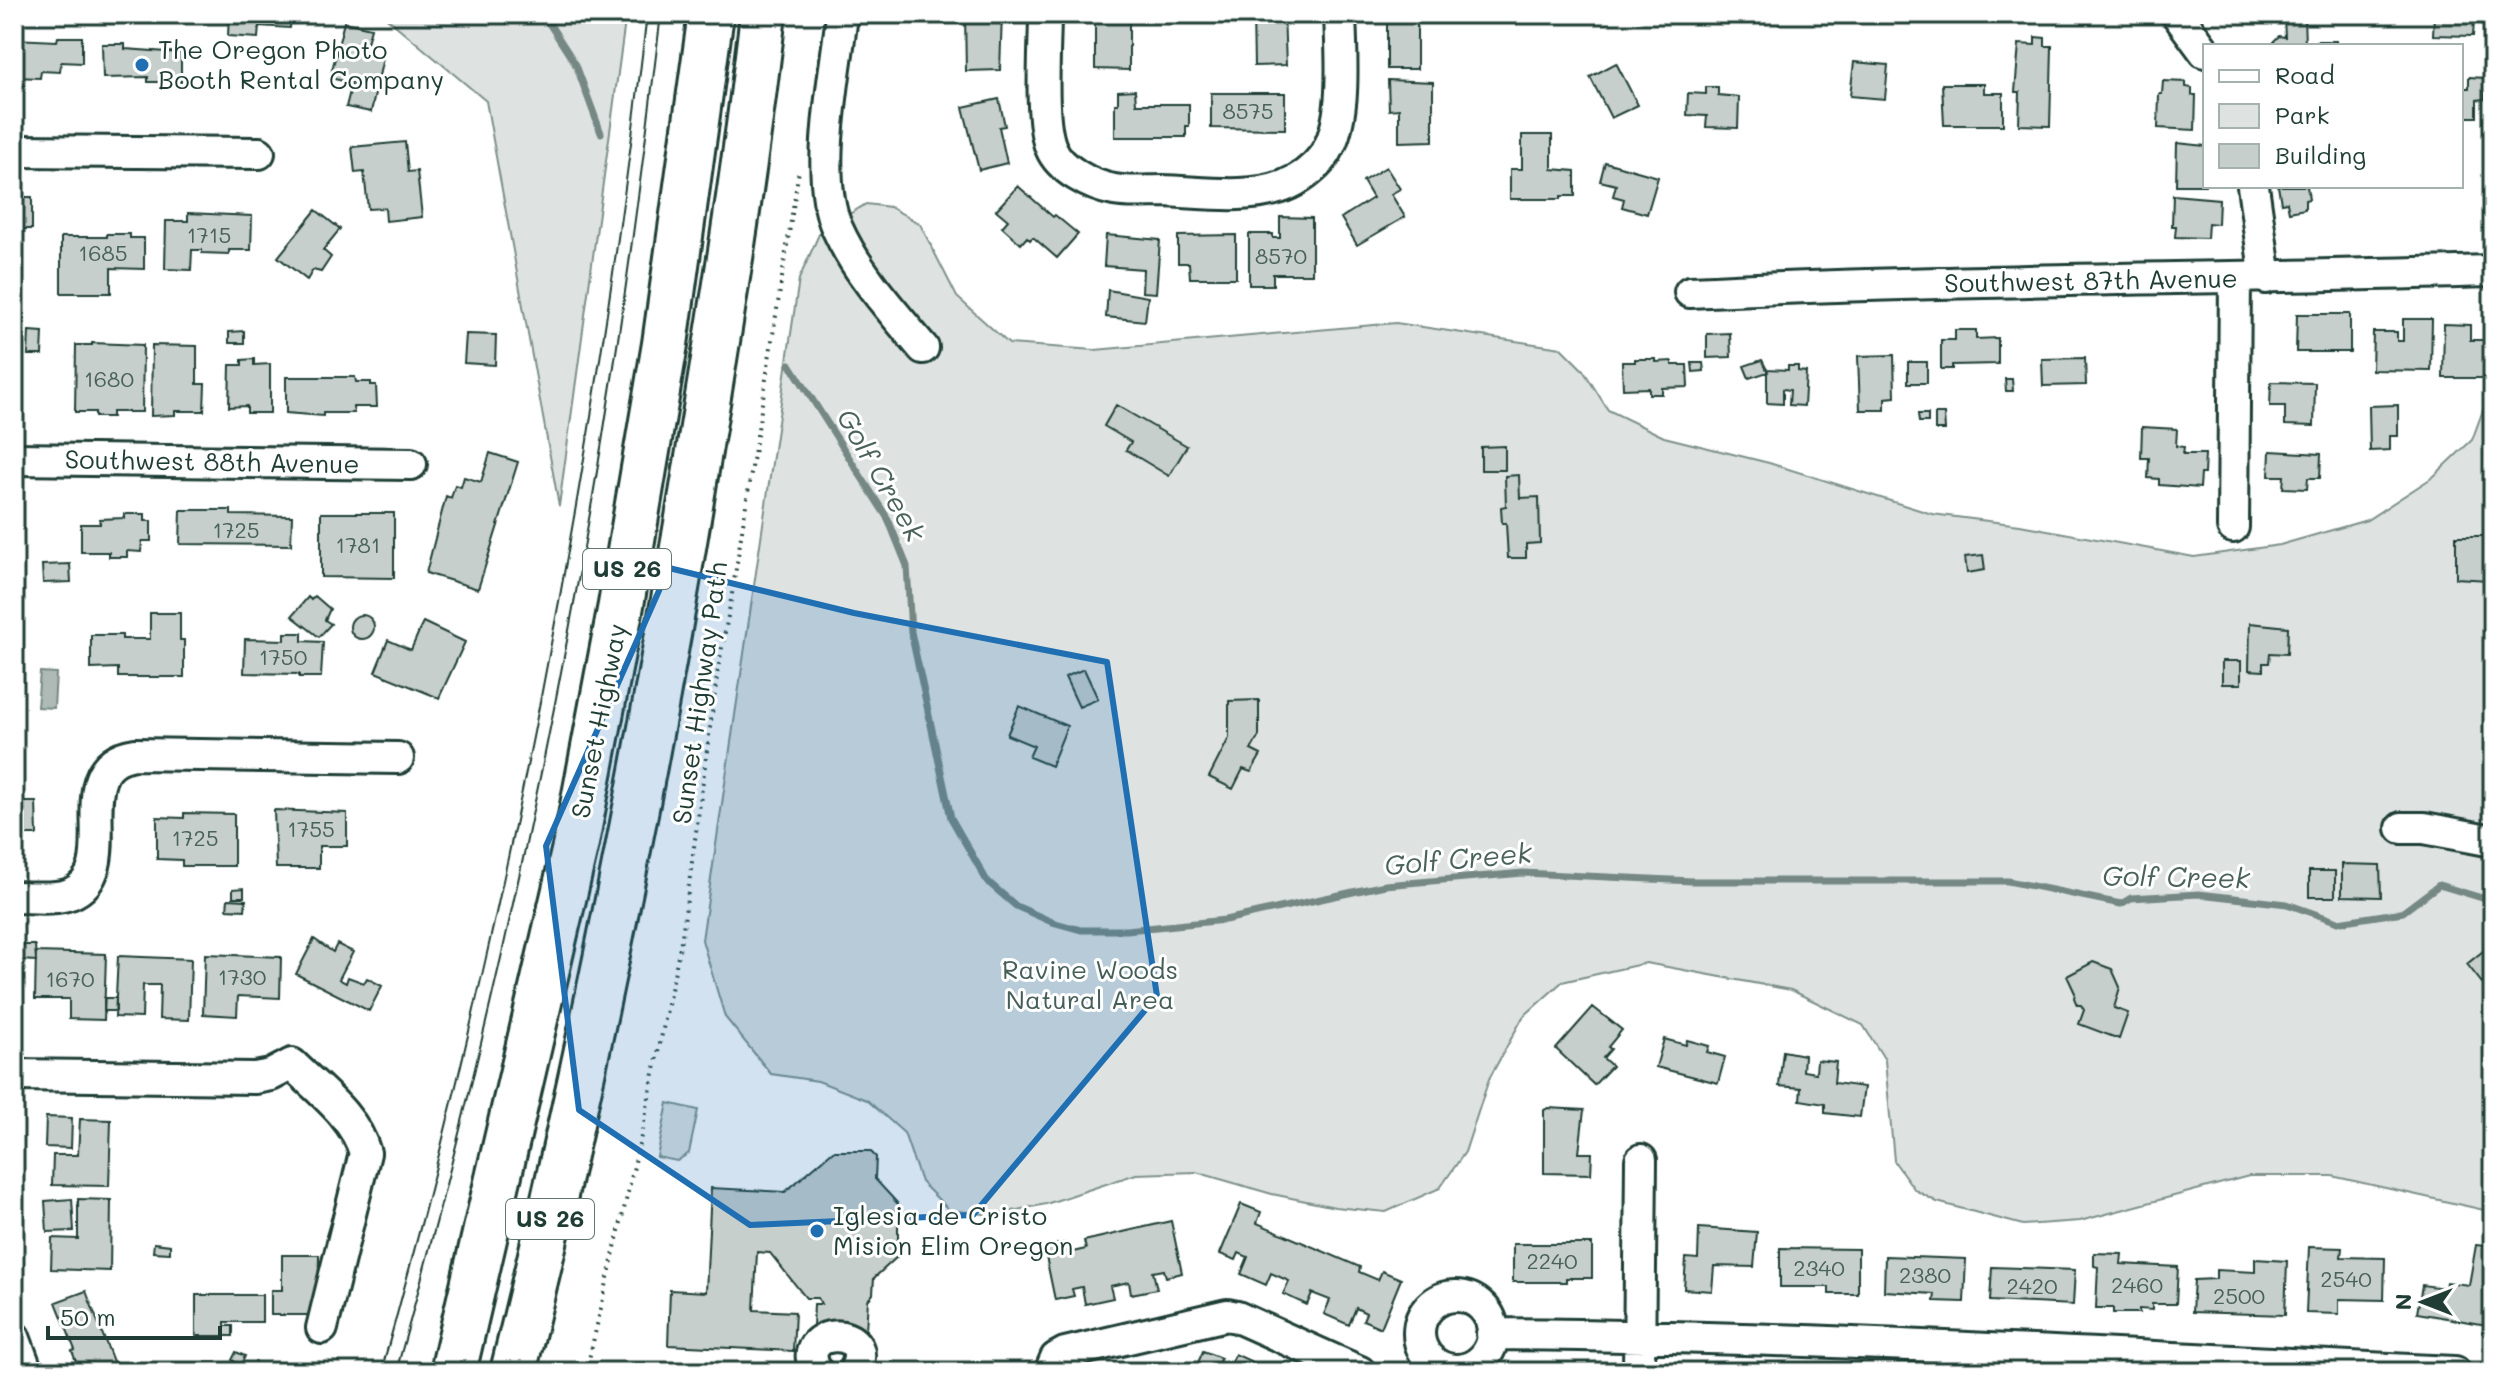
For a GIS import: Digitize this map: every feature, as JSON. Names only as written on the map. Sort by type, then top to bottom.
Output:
[{"type":"highway","name":"Sunset Highway","points":[[453,1372],[576,843],[621,605],[665,344],[711,14]]},
{"type":"highway","name":"Sunset Highway","points":[[513,1372],[584,1065],[670,627],[718,341],[763,14]]},
{"type":"street","points":[[842,14],[826,157],[825,178],[829,199],[836,226],[852,256],[923,348]]},
{"type":"street","points":[[1045,14],[1045,122],[1051,149],[1065,167],[1088,181],[1115,191],[1255,193],[1284,186],[1309,172],[1322,159],[1334,139],[1341,91],[1340,14]]},
{"type":"street","points":[[2177,14],[2203,49]]},
{"type":"street","points":[[14,151],[259,153]]},
{"type":"street","points":[[2253,188],[2266,278]]},
{"type":"street","name":"Southwest 87th Avenue","points":[[1690,292],[1839,285],[2493,271]]},
{"type":"street","points":[[2233,527],[2235,278]]},
{"type":"street","name":"Southwest 88th Avenue","points":[[14,459],[411,464]]},
{"type":"street","points":[[14,897],[62,896],[76,891],[87,881],[96,858],[99,783],[106,770],[121,758],[135,754],[398,758]]},
{"type":"street","points":[[2402,828],[2424,828],[2493,841]]},
{"type":"street","points":[[14,1075],[255,1078],[271,1075],[292,1064],[351,1123],[361,1138],[365,1153],[322,1328]]},
{"type":"street","points":[[1639,1372],[1641,1160]]},
{"type":"street","points":[[1448,1297],[1472,1300],[1482,1307],[1489,1317],[1492,1334],[1488,1352],[1480,1362],[1469,1368],[1445,1370],[1426,1355],[1420,1344],[1421,1320],[1437,1301],[1448,1297]]},
{"type":"street","points":[[1050,1372],[1056,1358],[1065,1353],[1227,1315],[1360,1372]]},
{"type":"street","points":[[1492,1334],[1639,1335],[1911,1358],[2455,1372]]},
{"type":"street","points":[[816,1372],[812,1358],[814,1350],[826,1337],[836,1335],[854,1343],[859,1360],[854,1372]]},
{"type":"street","points":[[14,1337],[27,1372]]},
{"type":"path","name":"Sunset Highway Path","points":[[586,1372],[638,1147],[682,936],[718,669],[799,167]]},
{"type":"highlighted area","points":[[669,568],[854,613],[1107,662],[1157,996],[973,1215],[750,1225],[579,1110],[546,846]]},
{"type":"green space","points":[[382,14],[626,14],[559,506],[486,101]]},
{"type":"green space","name":"Ravine Woods Natural Area","points":[[866,204],[890,207],[920,224],[957,297],[1009,344],[1095,350],[1396,323],[1561,348],[1583,370],[1608,410],[1664,437],[1769,463],[1932,514],[2020,525],[2194,557],[2280,545],[2367,520],[2433,477],[2472,440],[2493,383],[2493,1212],[2332,1176],[2249,1176],[2080,1221],[2023,1225],[1937,1202],[1915,1190],[1894,1161],[1885,1060],[1863,1025],[1791,990],[1646,963],[1562,982],[1523,1017],[1489,1079],[1465,1152],[1440,1188],[1386,1212],[1335,1207],[1272,1194],[1196,1172],[1136,1174],[1046,1204],[993,1215],[949,1210],[921,1182],[904,1133],[867,1100],[818,1081],[771,1074],[725,1017],[702,940],[799,279],[820,232]]},
{"type":"green space","points":[[668,1103],[698,1110],[689,1153],[677,1161],[657,1157]]},
{"type":"shaded area","points":[[40,672],[56,673],[54,708],[37,707]]},
{"type":"building","points":[[229,14],[291,14],[290,28],[259,26],[258,38],[228,36]]},
{"type":"building","points":[[965,14],[1002,14],[1000,70],[966,71]]},
{"type":"building","points":[[1095,14],[1129,14],[1129,70],[1095,69]]},
{"type":"building","points":[[1253,14],[1284,14],[1286,65],[1254,66]]},
{"type":"building","points":[[1387,14],[1417,14],[1417,69],[1387,69]]},
{"type":"building","points":[[2304,14],[2305,44],[2274,44],[2279,36],[2285,37],[2284,17]]},
{"type":"building","points":[[2434,14],[2468,14],[2467,21],[2474,21],[2473,36],[2433,35]]},
{"type":"building","points":[[344,22],[371,28],[364,54],[383,58],[371,112],[346,107],[352,83],[330,78]]},
{"type":"building","points":[[58,37],[82,37],[82,63],[61,62],[60,72],[41,71],[40,78],[14,77],[14,39],[57,41]]},
{"type":"building","points":[[2035,37],[2045,38],[2045,46],[2052,46],[2050,126],[2019,125],[2020,92],[2015,92],[2019,44],[2035,45]]},
{"type":"building","points":[[2316,41],[2336,41],[2336,44],[2316,44]]},
{"type":"building","name":"The Oregon Photo Booth Rental Company","points":[[102,44],[125,44],[125,49],[181,53],[181,82],[148,82],[148,77],[103,78]]},
{"type":"building","points":[[1854,62],[1888,65],[1885,99],[1850,96]]},
{"type":"building","points":[[1616,63],[1638,105],[1611,118],[1590,77]]},
{"type":"building","points":[[2469,77],[2485,78],[2485,99],[2477,100],[2477,117],[2463,117],[2463,88],[2469,88]]},
{"type":"building","points":[[1388,80],[1433,82],[1433,141],[1399,142],[1399,109],[1389,110]]},
{"type":"building","points":[[2163,81],[2186,82],[2186,87],[2192,88],[2192,95],[2196,95],[2195,130],[2158,128],[2159,94],[2162,94]]},
{"type":"building","points":[[1942,84],[1984,84],[1984,93],[2003,93],[2003,125],[1944,125]]},
{"type":"building","points":[[1706,87],[1718,87],[1718,95],[1739,97],[1738,128],[1706,127],[1707,116],[1687,115],[1688,93],[1706,94]]},
{"type":"building","points":[[1135,90],[1136,104],[1189,104],[1186,137],[1115,137],[1118,91]]},
{"type":"building","points":[[1211,93],[1285,93],[1285,129],[1211,128]]},
{"type":"building","points":[[999,99],[1005,126],[999,127],[1007,163],[979,170],[963,107]]},
{"type":"building","points":[[1522,135],[1552,135],[1552,169],[1575,171],[1575,196],[1510,199],[1510,169],[1522,169]]},
{"type":"building","points":[[405,142],[408,172],[417,171],[422,217],[386,221],[385,208],[368,209],[364,172],[355,173],[352,147]]},
{"type":"building","points":[[2177,143],[2203,146],[2203,185],[2176,185]]},
{"type":"building","points":[[1605,162],[1658,177],[1647,214],[1622,207],[1624,199],[1613,196],[1616,185],[1600,181]]},
{"type":"building","points":[[1386,167],[1400,189],[1391,194],[1405,217],[1357,245],[1341,218],[1373,198],[1363,181]]},
{"type":"building","points":[[1018,186],[1078,234],[1057,258],[1033,237],[1030,240],[1027,237],[1021,244],[1002,227],[1008,220],[996,210]]},
{"type":"building","points":[[2278,188],[2307,188],[2309,199],[2305,200],[2305,209],[2289,212],[2287,202],[2281,203]]},
{"type":"building","points":[[2173,195],[2219,199],[2218,224],[2208,223],[2207,238],[2175,237],[2176,226],[2172,226]]},
{"type":"building","points":[[14,197],[32,197],[32,229],[14,229]]},
{"type":"building","points":[[316,210],[340,229],[323,250],[331,257],[321,272],[313,270],[307,280],[278,257]]},
{"type":"building","points":[[188,213],[252,216],[251,250],[229,250],[229,254],[192,250],[191,270],[165,269],[166,221],[188,221]]},
{"type":"building","points":[[1280,217],[1312,218],[1312,274],[1273,274],[1273,285],[1249,285],[1249,234],[1273,234],[1273,238],[1280,238]]},
{"type":"building","points":[[107,234],[130,234],[130,238],[144,238],[144,269],[111,268],[111,293],[61,293],[61,237],[107,237]]},
{"type":"building","points":[[1106,235],[1160,240],[1156,293],[1142,292],[1143,269],[1104,266]]},
{"type":"building","points":[[1236,235],[1236,278],[1190,278],[1189,263],[1178,263],[1178,236]]},
{"type":"building","points":[[1108,290],[1148,297],[1145,321],[1106,317]]},
{"type":"building","points":[[2297,314],[2350,314],[2350,352],[2296,352]]},
{"type":"building","points":[[2403,319],[2432,319],[2431,371],[2372,370],[2373,332],[2397,332],[2397,341],[2403,341]]},
{"type":"building","points":[[2444,324],[2470,325],[2470,340],[2490,340],[2490,378],[2443,378]]},
{"type":"building","points":[[1955,330],[1976,330],[1976,339],[1998,338],[1998,364],[1952,365],[1952,369],[1941,369],[1941,340],[1955,340]]},
{"type":"building","points":[[29,331],[43,332],[42,355],[28,355]]},
{"type":"building","points":[[244,331],[244,343],[229,343],[229,332]]},
{"type":"building","points":[[1730,333],[1731,357],[1707,358],[1707,334]]},
{"type":"building","points":[[466,334],[496,335],[495,365],[464,363]]},
{"type":"building","points":[[76,345],[143,345],[142,412],[112,412],[112,417],[95,417],[95,412],[75,412]]},
{"type":"building","points":[[152,345],[197,346],[197,384],[205,384],[204,411],[175,411],[175,415],[151,416]]},
{"type":"building","points":[[1894,355],[1895,397],[1885,398],[1885,410],[1860,410],[1858,356]]},
{"type":"building","points":[[2085,358],[2086,385],[2043,386],[2042,359]]},
{"type":"building","points":[[254,359],[254,365],[270,364],[270,413],[247,413],[247,406],[229,407],[230,365],[242,365],[242,360]]},
{"type":"building","points":[[1635,359],[1656,359],[1656,362],[1672,361],[1672,365],[1687,365],[1688,387],[1662,388],[1662,394],[1649,394],[1649,388],[1623,389],[1622,362],[1635,362]]},
{"type":"building","points":[[1762,360],[1768,372],[1749,378],[1744,366]]},
{"type":"building","points":[[1908,362],[1927,362],[1927,383],[1908,383]]},
{"type":"building","points":[[1692,363],[1703,363],[1704,371],[1693,372]]},
{"type":"building","points":[[1788,366],[1798,366],[1798,371],[1806,372],[1804,406],[1789,405],[1790,390],[1783,389],[1783,404],[1767,403],[1767,369],[1788,370]]},
{"type":"building","points":[[14,367],[20,367],[18,405],[14,405]]},
{"type":"building","points":[[286,377],[355,377],[356,382],[371,382],[371,385],[376,385],[377,407],[353,407],[354,413],[323,413],[323,416],[286,413]]},
{"type":"building","points":[[2005,379],[2012,379],[2013,391],[2006,391]]},
{"type":"building","points":[[2271,382],[2315,383],[2314,426],[2285,425],[2285,406],[2270,406]]},
{"type":"building","points":[[1116,405],[1187,446],[1169,476],[1126,450],[1131,442],[1104,426]]},
{"type":"building","points":[[2398,405],[2398,436],[2390,436],[2390,450],[2370,451],[2369,406]]},
{"type":"building","points":[[1918,414],[1928,414],[1928,422],[1919,422]]},
{"type":"building","points":[[1935,414],[1944,414],[1945,430],[1935,430]]},
{"type":"building","points":[[2142,427],[2177,429],[2176,446],[2184,447],[2183,454],[2205,454],[2200,488],[2159,485],[2159,479],[2148,478],[2149,458],[2141,458]]},
{"type":"building","points":[[1505,446],[1505,470],[1481,470],[1481,447]]},
{"type":"building","points":[[2270,451],[2321,454],[2320,478],[2308,478],[2307,489],[2283,488],[2284,476],[2269,476]]},
{"type":"building","points":[[490,453],[518,462],[478,589],[426,573],[446,496],[451,498],[455,485],[461,487],[464,477],[481,482]]},
{"type":"building","points":[[1519,475],[1520,498],[1539,497],[1540,543],[1526,544],[1526,558],[1508,558],[1506,523],[1502,523],[1501,507],[1506,506],[1505,476]]},
{"type":"building","points":[[181,510],[231,510],[231,515],[292,516],[291,545],[180,544]]},
{"type":"building","points":[[321,513],[394,513],[394,578],[321,577]]},
{"type":"building","points":[[124,514],[145,514],[145,521],[151,521],[151,541],[142,541],[141,552],[127,551],[127,557],[109,557],[109,552],[81,552],[81,524],[100,524],[100,519],[124,518]]},
{"type":"building","points":[[2456,536],[2488,536],[2488,580],[2456,578]]},
{"type":"building","points":[[1983,555],[1985,570],[1967,573],[1965,557]]},
{"type":"building","points":[[70,564],[71,582],[43,583],[42,565]]},
{"type":"building","points":[[315,596],[330,609],[325,620],[331,624],[319,637],[292,616],[308,597],[311,600]]},
{"type":"building","points":[[150,613],[180,613],[184,677],[118,677],[118,668],[91,669],[91,635],[150,639]]},
{"type":"building","points":[[362,615],[371,618],[374,627],[371,636],[362,639],[353,636],[350,627],[353,618]]},
{"type":"building","points":[[423,622],[465,642],[439,698],[375,672],[388,640],[411,650]]},
{"type":"building","points":[[2250,623],[2288,627],[2287,654],[2270,653],[2269,663],[2263,663],[2263,671],[2249,670]]},
{"type":"building","points":[[285,633],[302,633],[302,641],[323,642],[321,677],[244,673],[245,639],[285,640]]},
{"type":"building","points":[[2222,661],[2241,661],[2241,684],[2222,684]]},
{"type":"building","points":[[1084,669],[1098,699],[1079,707],[1065,677]]},
{"type":"building","points":[[1259,700],[1259,736],[1251,750],[1261,755],[1251,772],[1243,769],[1233,789],[1209,777],[1229,738],[1229,701]]},
{"type":"building","points":[[1019,706],[1067,726],[1051,766],[1029,757],[1034,746],[1007,735]]},
{"type":"building","points":[[14,802],[36,802],[37,835],[14,835]]},
{"type":"building","points":[[274,810],[347,813],[347,846],[319,846],[319,868],[276,868]]},
{"type":"building","points":[[184,813],[234,814],[234,866],[182,866],[182,860],[157,859],[157,817],[184,818]]},
{"type":"building","points":[[2342,864],[2380,865],[2381,897],[2342,896]]},
{"type":"building","points":[[2309,871],[2335,871],[2335,897],[2309,897]]},
{"type":"building","points":[[244,888],[244,897],[233,897],[233,889]]},
{"type":"building","points":[[228,899],[246,900],[245,910],[227,909]]},
{"type":"building","points":[[314,939],[333,952],[337,944],[353,952],[339,979],[346,983],[348,977],[364,983],[367,978],[382,986],[369,1011],[296,974]]},
{"type":"building","points":[[2493,943],[2493,974],[2482,983],[2467,964]]},
{"type":"building","points":[[20,945],[35,945],[36,961],[20,960]]},
{"type":"building","points":[[36,952],[106,954],[104,1020],[69,1019],[69,999],[35,999]]},
{"type":"building","points":[[205,954],[281,957],[280,998],[238,996],[237,1016],[203,1014]]},
{"type":"building","points":[[118,956],[191,959],[189,1020],[159,1019],[160,985],[143,985],[142,1018],[115,1017]]},
{"type":"building","points":[[2093,962],[2112,969],[2120,987],[2114,1008],[2128,1013],[2119,1039],[2079,1024],[2084,1010],[2077,1005],[2067,976]]},
{"type":"building","points":[[104,998],[116,998],[116,1011],[104,1011]]},
{"type":"building","points":[[1593,1007],[1622,1030],[1603,1058],[1612,1066],[1594,1085],[1556,1049]]},
{"type":"building","points":[[1664,1039],[1686,1045],[1687,1040],[1709,1046],[1707,1052],[1725,1057],[1718,1083],[1656,1067]]},
{"type":"building","points":[[1783,1051],[1804,1055],[1803,1071],[1816,1073],[1817,1060],[1836,1062],[1834,1083],[1864,1087],[1860,1117],[1825,1113],[1825,1104],[1800,1100],[1801,1088],[1779,1086]]},
{"type":"building","points":[[1544,1110],[1584,1110],[1579,1153],[1592,1153],[1591,1174],[1544,1173]]},
{"type":"building","points":[[46,1117],[72,1118],[71,1148],[45,1147]]},
{"type":"building","points":[[80,1119],[111,1120],[109,1186],[52,1185],[53,1155],[78,1155]]},
{"type":"building","points":[[833,1151],[870,1151],[876,1157],[875,1179],[898,1204],[898,1256],[874,1278],[873,1294],[868,1300],[866,1330],[813,1327],[814,1304],[821,1304],[818,1298],[806,1298],[770,1253],[757,1252],[754,1310],[795,1312],[793,1351],[668,1345],[670,1290],[706,1292],[711,1188],[785,1192]]},
{"type":"building","points":[[72,1199],[74,1231],[47,1232],[45,1201]]},
{"type":"building","points":[[78,1199],[111,1200],[110,1271],[51,1269],[52,1238],[78,1239]]},
{"type":"building","points":[[1241,1204],[1261,1212],[1257,1223],[1360,1267],[1359,1272],[1378,1280],[1382,1271],[1401,1279],[1381,1328],[1363,1320],[1366,1313],[1356,1308],[1349,1325],[1324,1314],[1330,1300],[1312,1293],[1307,1305],[1283,1294],[1289,1281],[1271,1273],[1266,1285],[1241,1274],[1248,1257],[1239,1253],[1236,1260],[1220,1254]]},
{"type":"building","points":[[334,1209],[343,1211],[334,1239],[326,1236]]},
{"type":"building","points":[[1171,1221],[1182,1273],[1166,1277],[1164,1270],[1153,1272],[1157,1289],[1131,1294],[1129,1282],[1110,1286],[1113,1298],[1085,1304],[1082,1287],[1072,1289],[1074,1296],[1055,1300],[1044,1247],[1065,1243],[1068,1253],[1086,1249],[1084,1241]]},
{"type":"building","points":[[1699,1228],[1757,1232],[1754,1267],[1714,1266],[1712,1291],[1684,1289],[1686,1258],[1698,1259]]},
{"type":"building","points":[[154,1243],[170,1245],[170,1253],[153,1252]]},
{"type":"building","points":[[1513,1244],[1592,1244],[1592,1278],[1566,1278],[1566,1282],[1513,1282]]},
{"type":"building","points":[[2476,1245],[2493,1247],[2493,1326],[2417,1313],[2422,1285],[2445,1288],[2446,1282],[2469,1285]]},
{"type":"building","points":[[2309,1247],[2342,1248],[2341,1257],[2385,1258],[2384,1300],[2339,1299],[2339,1314],[2306,1313]]},
{"type":"building","points":[[1780,1248],[1858,1249],[1858,1294],[1829,1294],[1829,1287],[1780,1287]]},
{"type":"building","points":[[2094,1253],[2122,1254],[2121,1264],[2178,1267],[2176,1304],[2152,1304],[2152,1310],[2139,1309],[2139,1313],[2113,1313],[2113,1308],[2096,1308],[2098,1267],[2094,1266]]},
{"type":"building","points":[[282,1255],[319,1255],[318,1315],[271,1315],[271,1290],[282,1290]]},
{"type":"building","points":[[1885,1256],[1966,1259],[1964,1302],[1934,1301],[1935,1294],[1884,1291]]},
{"type":"building","points":[[2255,1259],[2287,1261],[2285,1315],[2192,1312],[2194,1280],[2216,1279],[2216,1270],[2255,1272]]},
{"type":"building","points":[[1992,1267],[2075,1270],[2073,1305],[1990,1301]]},
{"type":"building","points":[[86,1291],[117,1372],[83,1372],[72,1351],[75,1350],[56,1302]]},
{"type":"building","points":[[196,1295],[262,1295],[262,1322],[225,1322],[225,1326],[233,1326],[233,1336],[196,1336]]},
{"type":"building","points":[[1203,1351],[1221,1358],[1217,1365],[1228,1370],[1235,1354],[1259,1365],[1256,1372],[1194,1372]]},
{"type":"building","points":[[236,1352],[245,1356],[241,1365],[232,1360]]},
{"type":"waterway","name":"Golf Creek","points":[[543,14],[576,65],[601,133]]},
{"type":"waterway","name":"Golf Creek","points":[[790,364],[888,519],[907,566],[911,632],[951,818],[987,881],[1016,906],[1052,922],[1081,930],[1127,930],[1225,920],[1385,885],[1523,873],[1692,881],[2008,881],[2121,904],[2131,898],[2199,894],[2287,904],[2338,922],[2403,912],[2439,885],[2482,898],[2493,894]]},
{"type":"tram line","points":[[381,1372],[467,1038],[541,699],[601,356],[647,14]]},
{"type":"tram line","points":[[396,1372],[492,998],[571,620],[614,366],[661,14]]},
{"type":"place","name":"The Oregon Photo Booth Rental Company","points":[[142,65]]},
{"type":"place","name":"Iglesia de Cristo Mision Elim Oregon","points":[[817,1231]]}]
